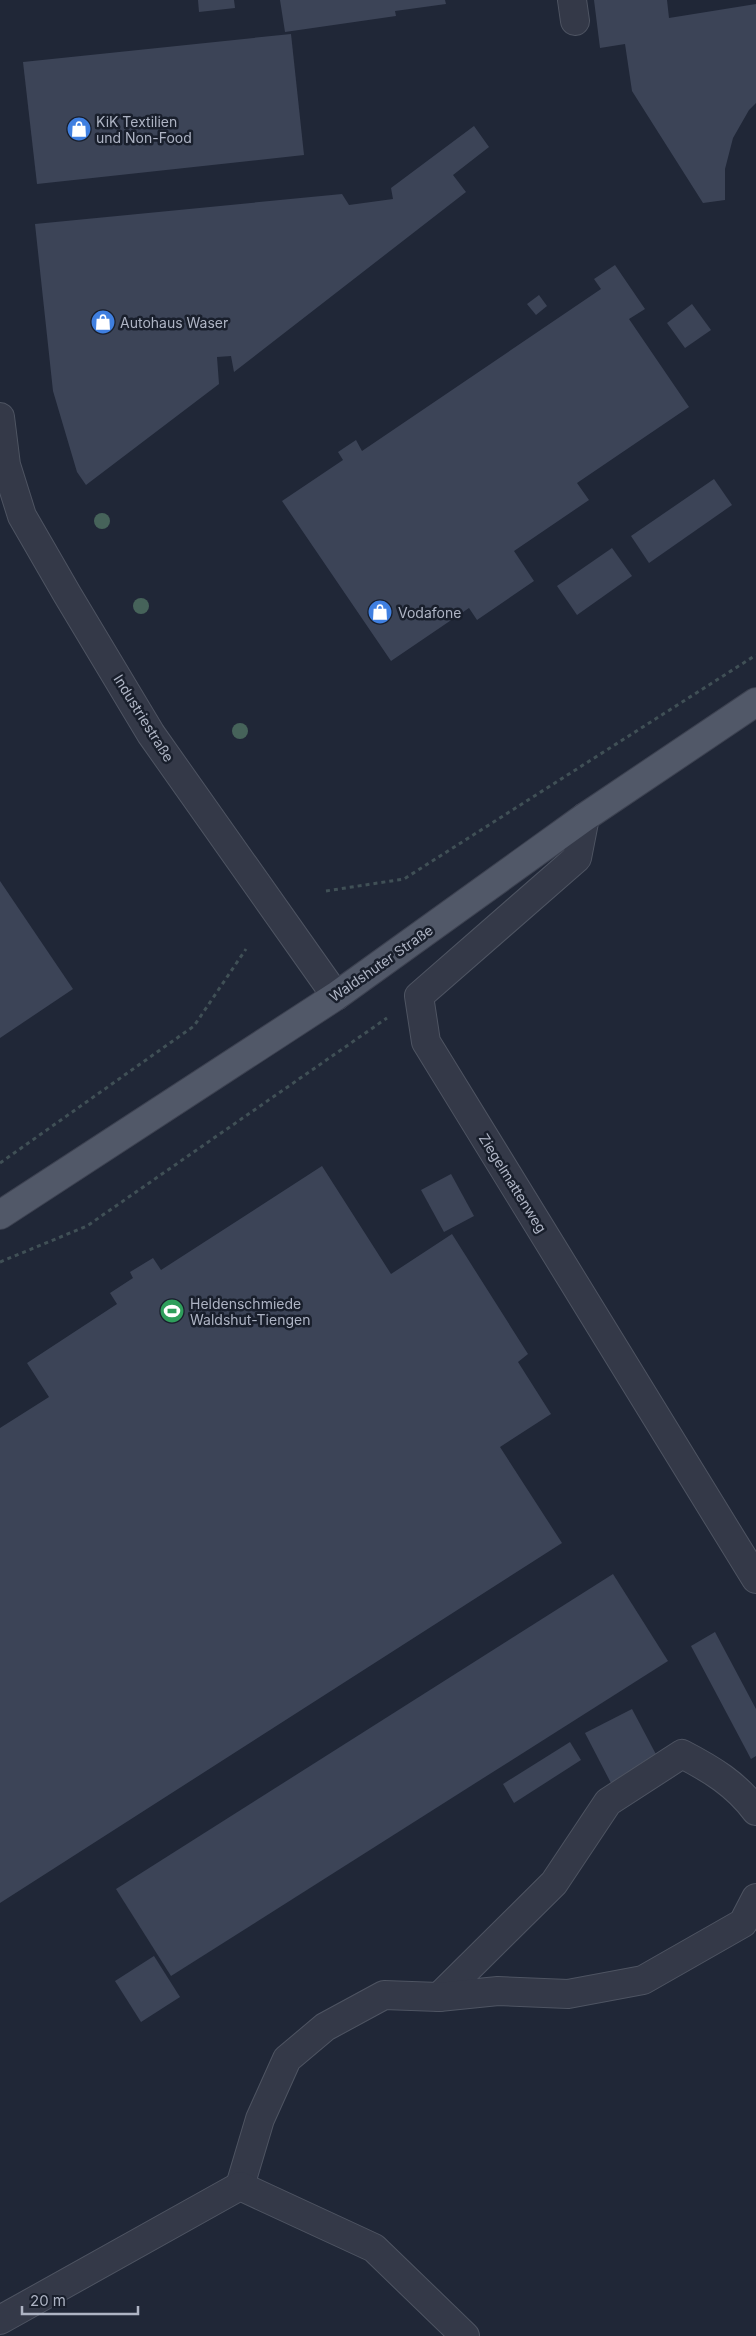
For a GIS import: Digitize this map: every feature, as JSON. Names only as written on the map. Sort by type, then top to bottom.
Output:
[{"type":"main road","name":"Waldshuter Straße","points":[[0,1215],[336,996],[585,817],[756,702]]},
{"type":"street","name":"Industriestraße","points":[[0,417],[6,465],[22,516],[67,594],[151,734],[336,996]]},
{"type":"street","points":[[419,996],[578,858],[585,817]]},
{"type":"street","name":"Ziegelmattenweg","points":[[419,996],[426,1042],[756,1579]]},
{"type":"street","points":[[439,1997],[554,1883],[608,1802],[682,1754],[714,1770],[744,1794],[756,1811]]},
{"type":"street","points":[[0,2320],[240,2186],[260,2119],[286,2059],[325,2027],[384,1995],[439,1997],[498,1991],[568,1994],[643,1980],[743,1924],[756,1898]]},
{"type":"street","points":[[240,2186],[374,2248],[455,2334]]},
{"type":"path","points":[[326,891],[404,879],[756,655]]},
{"type":"path","points":[[0,1163],[194,1026],[246,948]]},
{"type":"path","points":[[0,1262],[87,1226],[419,996]]},
{"type":"building","points":[[198,0],[234,0],[235,8],[199,12]]},
{"type":"building","points":[[280,0],[445,0],[446,4],[395,11],[396,16],[285,32]]},
{"type":"building","points":[[594,0],[667,0],[669,18],[756,4],[756,103],[749,110],[733,138],[725,169],[725,200],[703,203],[632,91],[625,44],[600,48]]},
{"type":"building","points":[[291,34],[304,155],[37,184],[23,62]]},
{"type":"building","points":[[474,126],[489,147],[453,175],[466,192],[234,372],[231,356],[217,357],[219,384],[86,485],[77,472],[53,391],[35,224],[342,194],[349,205],[393,199],[391,188]]},
{"type":"building","points":[[615,265],[645,309],[629,319],[689,407],[577,483],[589,500],[514,551],[534,581],[477,620],[469,608],[391,661],[282,501],[343,460],[338,452],[356,440],[362,451],[601,289],[594,279]]},
{"type":"building","points":[[539,295],[547,306],[536,315],[527,304]]},
{"type":"building","points":[[692,304],[711,330],[685,348],[667,323]]},
{"type":"building","points":[[714,479],[732,505],[649,563],[631,536]]},
{"type":"building","points":[[612,548],[632,576],[577,615],[557,586]]},
{"type":"building","points":[[0,881],[73,989],[0,1038]]},
{"type":"building","points":[[322,1166],[391,1274],[452,1234],[528,1354],[518,1362],[551,1414],[500,1447],[562,1543],[0,1903],[0,1428],[49,1397],[27,1363],[117,1304],[110,1293],[133,1278],[130,1272],[153,1258],[161,1270]]},
{"type":"building","points":[[451,1174],[474,1216],[444,1232],[421,1190]]},
{"type":"building","points":[[613,1574],[668,1661],[171,1976],[116,1889]]},
{"type":"building","points":[[715,1632],[756,1709],[756,1756],[751,1759],[691,1646]]},
{"type":"building","points":[[632,1709],[659,1760],[612,1785],[585,1733]]},
{"type":"building","points":[[570,1742],[581,1760],[514,1803],[503,1784]]},
{"type":"building","points":[[154,1956],[180,1997],[141,2022],[115,1981]]},
{"type":"place","name":"KiK Textilien und Non-Food","points":[[79,129]]},
{"type":"place","name":"Autohaus Waser","points":[[103,322]]},
{"type":"place","name":"Vodafone","points":[[380,612]]},
{"type":"place","name":"Heldenschmiede Waldshut-Tiengen","points":[[172,1311]]}]
